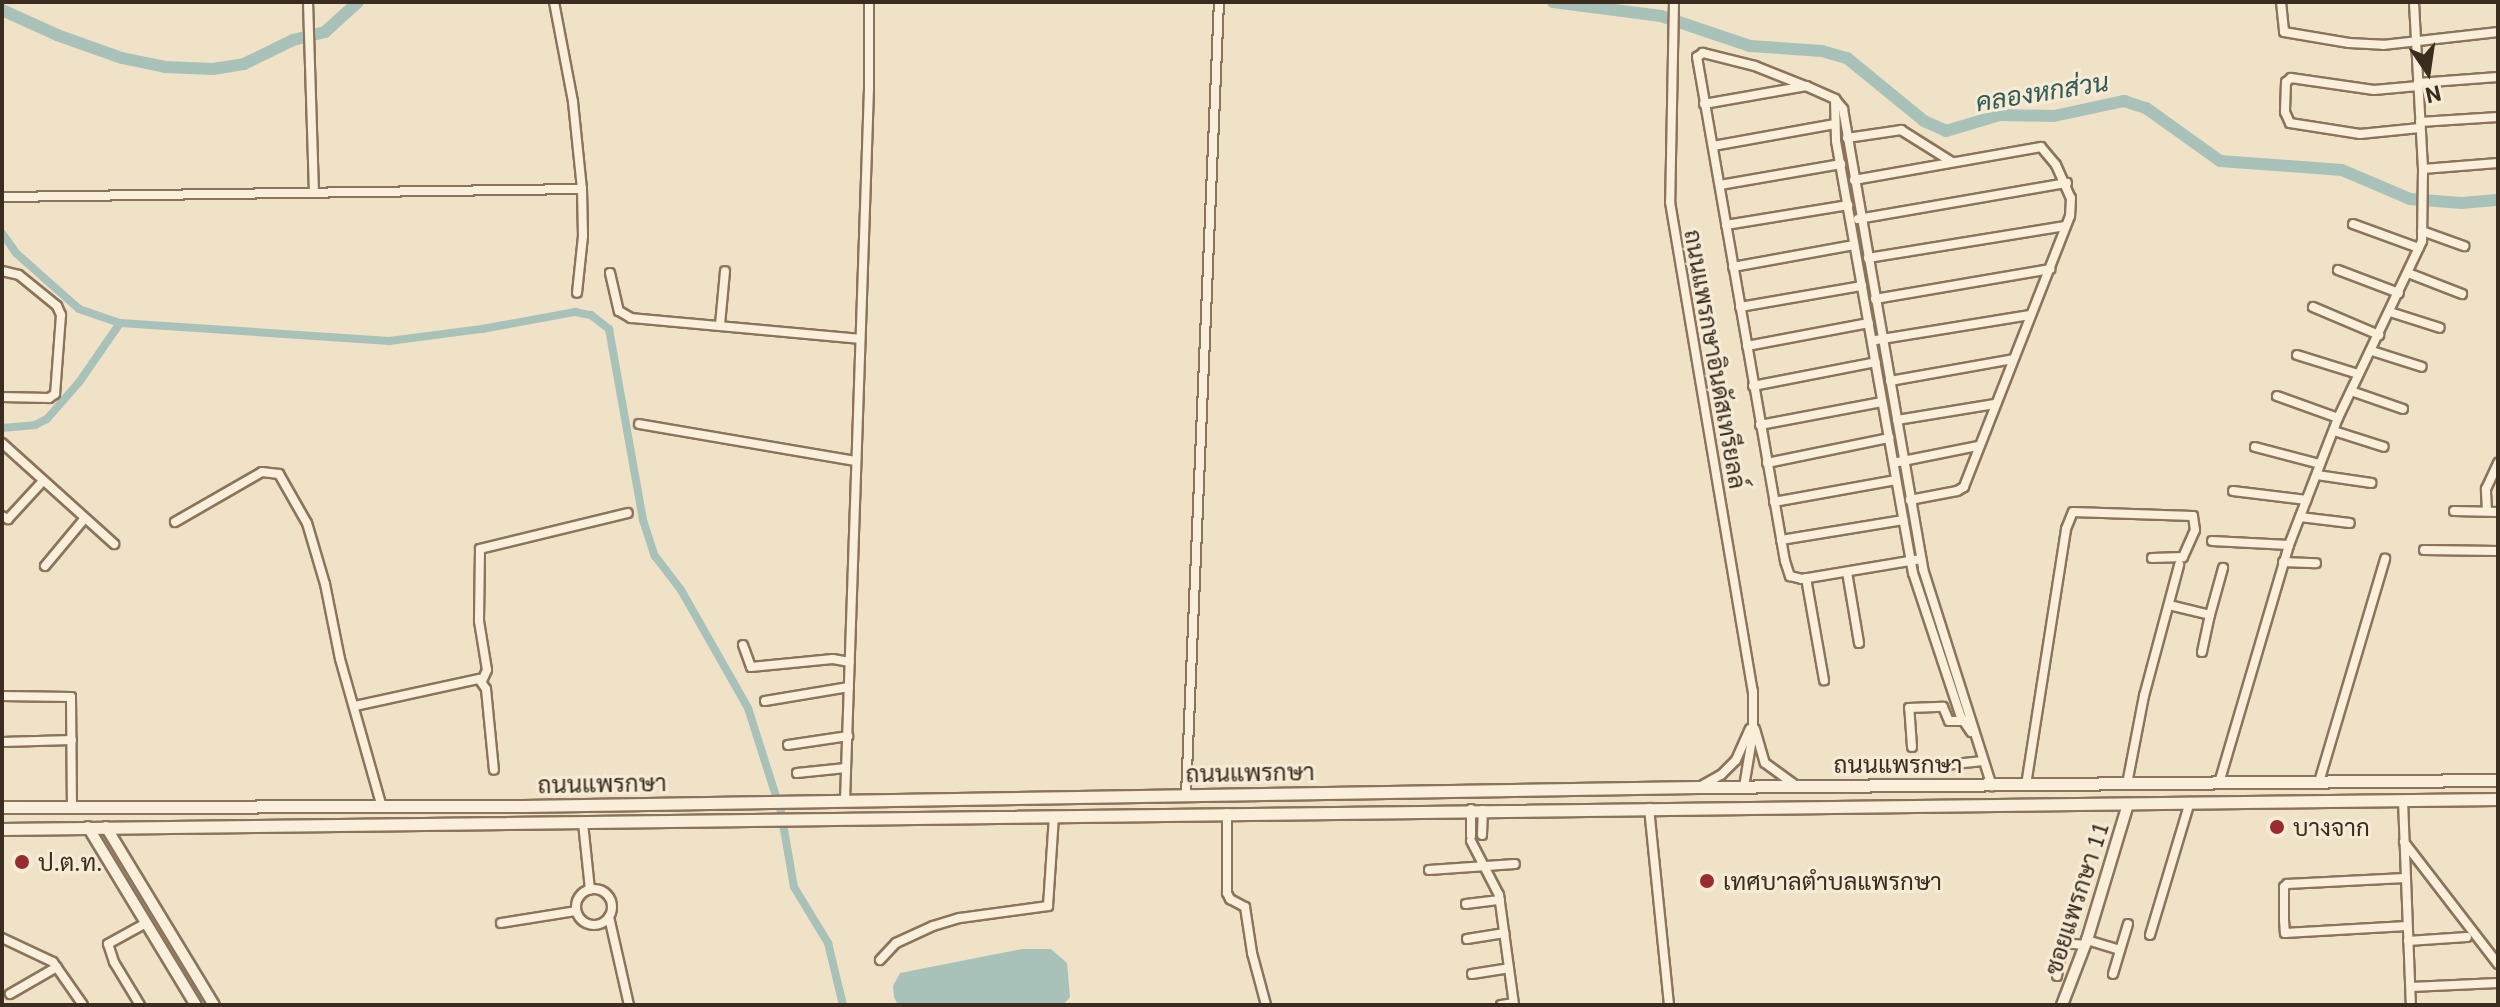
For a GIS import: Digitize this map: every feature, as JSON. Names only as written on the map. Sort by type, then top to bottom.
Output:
[{"type":"main road","name":"ถนนแพรกษา","points":[[2,807],[770,803],[1698,787],[2498,780]]},
{"type":"main road","points":[[1316,793],[1317,812]]},
{"type":"main road","name":"ถนนแพรกษา","points":[[2,829],[2498,799]]},
{"type":"main road","points":[[209,807],[210,828]]},
{"type":"street","points":[[308,2],[314,193]]},
{"type":"street","points":[[554,2],[573,102],[582,189],[583,236],[577,293]]},
{"type":"street","points":[[845,801],[869,2]]},
{"type":"street","points":[[1186,795],[1219,2]]},
{"type":"street","name":"ถนนแพรกษาอินดัสเทรียลล์","points":[[1674,2],[1670,202],[1753,691],[1753,721],[1744,787]]},
{"type":"street","points":[[2281,2],[2282,26],[2287,33],[2349,43],[2383,45],[2498,32]]},
{"type":"street","points":[[2219,783],[2289,545],[2338,418],[2419,248],[2424,213],[2414,2]]},
{"type":"street","points":[[1921,559],[1910,560],[1806,578],[1790,576],[1774,502],[1696,62],[1703,53],[1755,66],[1806,86],[1835,99],[1843,109],[1875,299],[1876,362],[1910,560],[1992,786]]},
{"type":"street","points":[[2498,77],[2374,90],[2291,78],[2286,82],[2285,112],[2290,123],[2360,134],[2498,117]]},
{"type":"street","points":[[1704,104],[1806,86]]},
{"type":"street","points":[[1835,99],[1841,164],[1869,323],[1890,381],[1921,559],[1939,636],[1964,721],[1973,737]]},
{"type":"street","points":[[1713,146],[1835,124]]},
{"type":"street","points":[[1847,138],[1901,130],[1952,163]]},
{"type":"street","points":[[1854,180],[2041,147],[2067,183],[2070,216],[1961,490],[1910,500]]},
{"type":"street","points":[[2423,169],[2498,163]]},
{"type":"street","points":[[1720,185],[1841,164]]},
{"type":"street","points":[[1851,221],[2067,183]]},
{"type":"street","points":[[2,197],[582,189]]},
{"type":"street","points":[[1726,225],[1848,205]]},
{"type":"street","points":[[2353,224],[2419,248]]},
{"type":"street","points":[[1868,258],[2065,226]]},
{"type":"street","points":[[2422,231],[2464,246]]},
{"type":"street","points":[[1733,267],[1854,245]]},
{"type":"street","points":[[1875,299],[2050,269]]},
{"type":"street","points":[[2338,270],[2399,293]]},
{"type":"street","points":[[2,271],[19,275],[57,306],[61,315],[55,394],[49,398],[2,397]]},
{"type":"street","points":[[720,325],[725,271]]},
{"type":"street","points":[[610,273],[623,316],[860,339]]},
{"type":"street","points":[[2408,273],[2462,294]]},
{"type":"street","points":[[1740,307],[1862,286]]},
{"type":"street","points":[[2313,307],[2379,335]]},
{"type":"street","points":[[2390,312],[2440,328]]},
{"type":"street","points":[[1877,340],[2030,315]]},
{"type":"street","points":[[1747,346],[1869,323]]},
{"type":"street","points":[[2372,351],[2422,367]]},
{"type":"street","points":[[2297,355],[2358,374]]},
{"type":"street","points":[[1890,381],[2013,359]]},
{"type":"street","points":[[1753,386],[1876,362]]},
{"type":"street","points":[[2351,391],[2403,409]]},
{"type":"street","points":[[2277,396],[2338,418]]},
{"type":"street","points":[[1760,425],[1882,402]]},
{"type":"street","points":[[1897,420],[1995,404]]},
{"type":"street","points":[[639,424],[856,461]]},
{"type":"street","points":[[2334,431],[2384,447]]},
{"type":"street","points":[[1767,463],[1889,438]]},
{"type":"street","points":[[2,443],[114,544]]},
{"type":"street","points":[[1893,463],[1978,446]]},
{"type":"street","points":[[2255,447],[2320,464]]},
{"type":"street","points":[[2487,511],[2486,489],[2498,463]]},
{"type":"street","points":[[175,522],[251,477],[268,471],[279,474],[307,523],[325,584],[340,659],[382,807]]},
{"type":"street","points":[[2317,475],[2371,483]]},
{"type":"street","points":[[1774,502],[1896,480]]},
{"type":"street","points":[[2,516],[8,519],[43,481]]},
{"type":"street","points":[[2233,491],[2306,500]]},
{"type":"street","points":[[2454,511],[2498,512]]},
{"type":"street","points":[[2026,785],[2058,574],[2066,529],[2073,512],[2193,516],[2195,530],[2183,557],[2152,558]]},
{"type":"street","points":[[494,770],[493,739],[482,681],[487,670],[479,621],[480,549],[628,513]]},
{"type":"street","points":[[2300,517],[2350,523]]},
{"type":"street","points":[[45,566],[85,518]]},
{"type":"street","points":[[1781,540],[1903,520]]},
{"type":"street","points":[[2212,541],[2289,545]]},
{"type":"street","points":[[2424,550],[2498,551]]},
{"type":"street","points":[[2319,782],[2385,559]]},
{"type":"street","points":[[2283,562],[2316,563]]},
{"type":"street","points":[[2127,784],[2144,696],[2179,565]]},
{"type":"street","points":[[2202,652],[2223,568]]},
{"type":"street","points":[[1847,572],[1859,643]]},
{"type":"street","points":[[1806,578],[1824,680]]},
{"type":"street","points":[[2169,605],[2210,615]]},
{"type":"street","points":[[743,645],[751,667],[833,659],[850,662]]},
{"type":"street","points":[[355,706],[475,679],[482,681]]},
{"type":"street","points":[[765,701],[849,687]]},
{"type":"street","points":[[2,696],[71,697],[72,806]]},
{"type":"street","points":[[1912,747],[1909,708],[1943,707],[1949,721],[1964,721]]},
{"type":"street","name":"ถนนแพรกษาอินดัสเทรียลล์","points":[[1753,721],[1765,763],[1798,787]]},
{"type":"street","name":"ถนนแพรกษาอินดัสเทรียลล์","points":[[1698,787],[1721,775],[1736,760],[1753,721]]},
{"type":"street","points":[[788,745],[848,736]]},
{"type":"street","points":[[2,742],[72,740]]},
{"type":"street","points":[[1945,765],[1983,761]]},
{"type":"street","points":[[797,773],[846,768]]},
{"type":"street","points":[[2403,800],[2411,1005]]},
{"type":"street","points":[[2150,935],[2190,802]]},
{"type":"street","name":"ซอยแพรกษา 11","points":[[2062,1005],[2086,943],[2128,804]]},
{"type":"street","points":[[1649,808],[1669,1005]]},
{"type":"street","points":[[1477,810],[1476,840],[1500,900],[1514,1004],[1501,1005]]},
{"type":"street","points":[[1227,813],[1227,893],[1230,899],[1245,907],[1252,953],[1266,1005]]},
{"type":"street","points":[[880,960],[896,943],[933,926],[960,918],[1048,906],[1054,816]]},
{"type":"street","points":[[583,823],[590,890]]},
{"type":"street","points":[[88,827],[196,1005]]},
{"type":"street","points":[[106,827],[214,1005]]},
{"type":"street","points":[[2403,842],[2498,964]]},
{"type":"street","points":[[1429,870],[1515,864]]},
{"type":"street","points":[[2405,878],[2287,884],[2284,887],[2284,920],[2285,933],[2407,926]]},
{"type":"street","points":[[590,890],[600,890],[610,897],[613,909],[603,924],[591,925],[581,920],[576,911],[579,897],[590,890]]},
{"type":"street","points":[[1466,904],[1500,900]]},
{"type":"street","points":[[501,923],[576,911]]},
{"type":"street","points":[[609,917],[629,1005]]},
{"type":"street","points":[[140,1005],[114,962],[108,944],[146,923]]},
{"type":"street","points":[[2113,974],[2128,924]]},
{"type":"street","points":[[1467,939],[1505,933]]},
{"type":"street","points":[[2408,941],[2467,937]]},
{"type":"street","points":[[2,938],[53,962],[79,1004]]},
{"type":"street","points":[[2057,976],[2064,938],[2120,950]]},
{"type":"street","points":[[10,994],[57,967]]},
{"type":"street","points":[[1472,974],[1509,968]]},
{"type":"street","points":[[2411,987],[2498,983]]},
{"type":"water","points":[[1022,949],[1051,949],[1067,963],[1070,997],[1063,1005],[898,1005],[894,997],[893,986],[900,973]]},
{"type":"waterway","name":"คลองหกส่วน","points":[[2,10],[57,35],[122,58],[165,67],[213,69],[244,64],[293,40],[325,32],[358,2]]},
{"type":"waterway","name":"คลองหกส่วน","points":[[1553,2],[1661,16],[1750,46],[1822,51],[1847,58],[1924,121],[1946,131],[2000,115],[2054,116],[2124,101],[2146,108],[2220,161],[2342,170],[2410,199],[2462,203],[2498,200]]},
{"type":"waterway","points":[[2,233],[16,253],[79,309],[120,323],[389,341],[482,329],[575,312],[591,315],[609,329],[643,520],[655,556],[681,590],[748,708],[781,812],[794,887],[828,943],[843,1005]]},
{"type":"waterway","points":[[2,428],[35,425],[47,419],[80,381],[120,323]]},
{"type":"place","name":"บางจาก","points":[[2277,827]]},
{"type":"place","name":"ป.ต.ท.","points":[[22,862]]},
{"type":"place","name":"เทศบาลตำบลแพรกษา","points":[[1707,881]]}]
